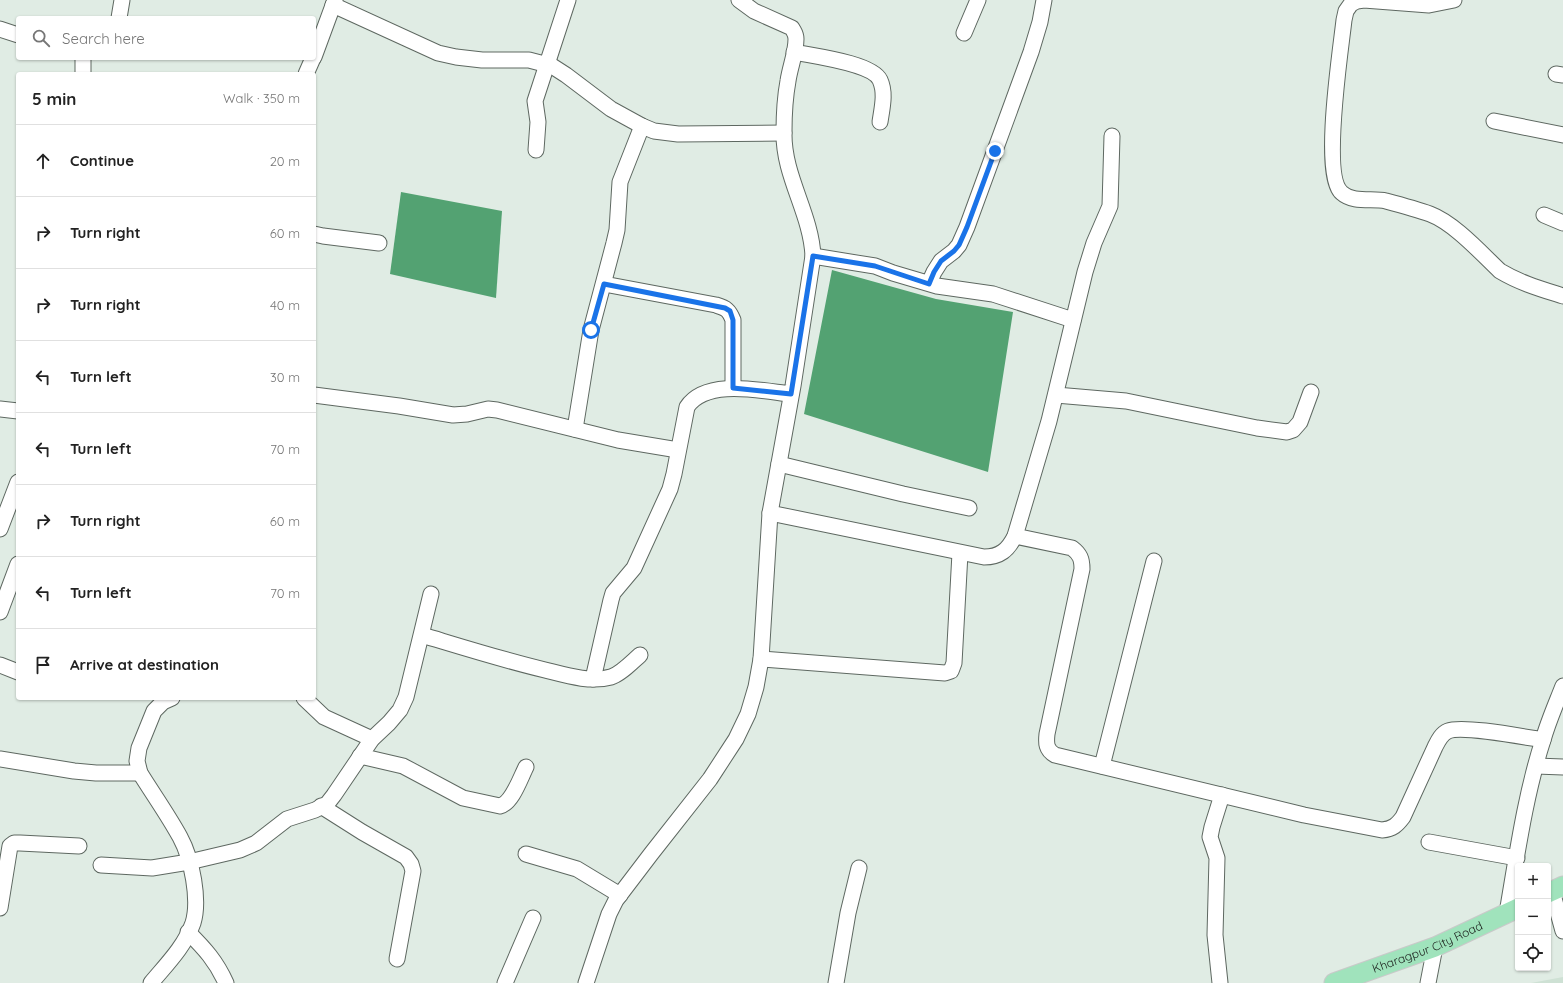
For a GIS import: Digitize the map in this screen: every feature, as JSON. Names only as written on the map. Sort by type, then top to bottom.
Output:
[{"type":"main road","name":"Kharagpur City Road","points":[[1334,983],[1435,947],[1513,910]]},
{"type":"street","points":[[119,16],[122,0]]},
{"type":"street","points":[[536,150],[538,122],[535,101],[568,0]]},
{"type":"street","points":[[586,983],[609,914],[620,895],[710,780],[736,739],[748,714],[756,687],[761,659],[770,513],[813,256],[812,239],[785,158],[784,133],[787,82],[794,52],[796,38],[795,33],[792,28],[754,11],[739,0]]},
{"type":"street","points":[[964,33],[978,0]]},
{"type":"street","points":[[929,284],[941,261],[959,245],[967,227],[1031,52],[1040,22],[1044,0]]},
{"type":"street","points":[[1454,0],[1429,5],[1364,0],[1351,4],[1346,11],[1332,142],[1337,187],[1341,193],[1347,196],[1384,201],[1414,209],[1441,219],[1506,274],[1538,288],[1563,296]]},
{"type":"street","points":[[316,52],[334,2],[438,53],[482,60],[529,60],[547,64],[566,74],[611,109],[654,131],[672,133],[784,133]]},
{"type":"street","points":[[0,29],[16,34]]},
{"type":"street","points":[[794,52],[859,66],[875,72],[880,79],[884,97],[880,122]]},
{"type":"street","points":[[83,60],[83,72]]},
{"type":"street","points":[[307,72],[313,60]]},
{"type":"street","points":[[1494,121],[1563,135]]},
{"type":"street","points":[[575,429],[591,330],[617,230],[620,182],[642,126]]},
{"type":"street","points":[[770,513],[984,557],[992,557],[1010,547],[1015,536],[1049,421],[1073,320],[1094,243],[1110,206],[1112,136]]},
{"type":"street","points":[[1544,215],[1563,223]]},
{"type":"street","points":[[316,234],[379,243]]},
{"type":"street","points":[[813,256],[875,266],[929,284],[993,294],[1073,320]]},
{"type":"street","points":[[604,284],[716,305],[730,311],[733,320],[733,388]]},
{"type":"street","points":[[593,679],[613,593],[634,568],[670,489],[687,407],[691,401],[698,396],[709,392],[733,388],[791,394]]},
{"type":"street","points":[[1056,395],[1126,401],[1257,428],[1287,432],[1293,430],[1300,422],[1311,392]]},
{"type":"street","points":[[316,395],[400,406],[453,415],[467,414],[488,408],[618,440],[678,450]]},
{"type":"street","points":[[0,408],[16,411]]},
{"type":"street","points":[[779,464],[903,494],[969,508]]},
{"type":"street","points":[[0,529],[16,487]]},
{"type":"street","points":[[1015,536],[1072,548],[1078,553],[1082,560],[1082,569],[1046,744],[1049,751],[1055,754],[1304,815],[1382,830],[1391,829],[1398,824],[1403,817],[1440,737],[1448,731],[1456,729],[1469,730],[1543,740]]},
{"type":"street","points":[[761,659],[945,673],[951,670],[954,663],[960,553]]},
{"type":"street","points":[[1102,766],[1154,561]]},
{"type":"street","points":[[0,612],[16,569]]},
{"type":"street","points":[[101,864],[152,868],[189,862],[240,850],[256,843],[287,819],[327,804],[372,739],[400,710],[406,697],[431,594]]},
{"type":"street","points":[[422,635],[506,661],[593,679],[603,679],[613,676],[640,655]]},
{"type":"street","points":[[0,665],[16,671]]},
{"type":"street","points":[[1513,910],[1517,858],[1526,810],[1543,740],[1563,686]]},
{"type":"street","points":[[151,983],[183,944],[193,924],[195,910],[195,893],[189,862],[180,838],[140,773],[137,761],[139,748],[154,711],[166,700]]},
{"type":"street","points":[[306,700],[324,718],[372,739]]},
{"type":"street","points":[[360,756],[403,766],[463,798],[500,806],[505,805],[510,800],[526,767]]},
{"type":"street","points":[[0,759],[74,771],[96,773],[140,773]]},
{"type":"street","points":[[1536,766],[1563,767]]},
{"type":"street","points":[[1220,983],[1215,935],[1217,858],[1210,837],[1222,795]]},
{"type":"street","points":[[321,806],[362,832],[406,857],[411,864],[413,871],[397,959]]},
{"type":"street","points":[[1429,842],[1517,858]]},
{"type":"street","points":[[0,908],[10,846],[14,843],[79,846]]},
{"type":"street","points":[[526,854],[577,869],[620,895]]},
{"type":"street","points":[[836,983],[848,913],[859,868]]},
{"type":"street","points":[[1554,890],[1563,931]]},
{"type":"street","points":[[505,983],[533,918]]},
{"type":"street","points":[[188,932],[211,956],[220,969],[226,983]]},
{"type":"street","points":[[1428,983],[1435,947]]},
{"type":"shaded area","points":[[401,192],[502,211],[496,298],[390,274]]},
{"type":"shaded area","points":[[832,270],[936,299],[1013,312],[988,472],[804,414]]},
{"type":"shaded area","points":[[1563,977],[1563,983],[1531,983]]},
{"type":"route","points":[[591,330],[604,284],[701,302],[725,308],[730,311],[733,320],[733,388],[791,394],[813,256],[853,261],[875,266],[929,284],[941,261],[959,245],[995,151]]}]
